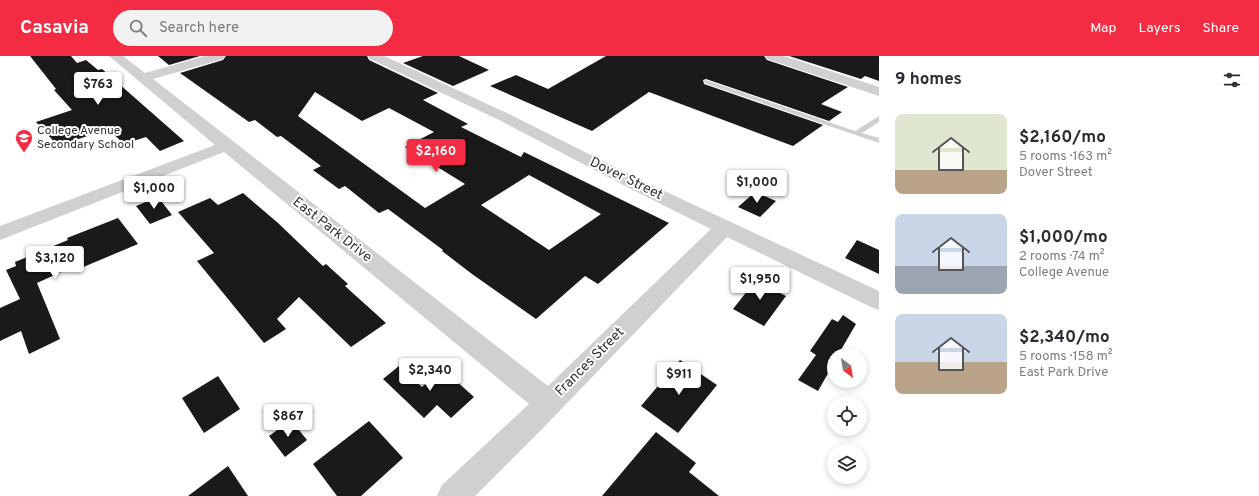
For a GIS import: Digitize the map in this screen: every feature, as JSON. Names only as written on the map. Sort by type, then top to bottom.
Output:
[{"type":"street","name":"East Park Drive","points":[[115,56],[549,403]]},
{"type":"street","points":[[143,78],[219,56]]},
{"type":"street","name":"Dover Street","points":[[374,56],[504,117],[604,169],[879,301]]},
{"type":"street","points":[[771,56],[799,64],[879,92]]},
{"type":"street","points":[[0,233],[226,146]]},
{"type":"street","name":"Frances Street","points":[[453,496],[549,403],[725,227]]},
{"type":"lane","points":[[706,82],[879,141]]},
{"type":"lane","points":[[856,134],[879,118]]},
{"type":"building","points":[[30,56],[71,56],[77,63],[86,60],[98,70],[102,69],[184,141],[160,151],[146,137],[124,144],[108,129],[58,146],[36,122],[72,110],[54,90],[56,89]]},
{"type":"building","points":[[158,56],[200,56],[169,65]]},
{"type":"building","points":[[226,56],[367,56],[369,60],[438,93],[423,100],[468,124],[461,127],[521,157],[524,152],[669,223],[598,284],[585,276],[536,319],[472,274],[442,251],[443,250],[388,209],[379,213],[345,186],[339,189],[313,170],[321,166],[281,136],[277,137],[255,120],[249,122],[180,73],[223,60]],"holes":[[[315,92],[362,121],[389,108],[434,132],[405,147],[465,184],[425,208],[298,116]],[[529,175],[601,214],[549,250],[481,205]]]},
{"type":"building","points":[[423,56],[459,56],[489,70],[453,86],[403,63]]},
{"type":"building","points":[[606,56],[764,56],[767,60],[848,87],[821,104],[842,112],[829,121],[706,79],[703,80],[704,84],[823,125],[793,146],[649,92],[592,131],[490,86],[516,75],[548,89]]},
{"type":"building","points":[[789,56],[879,56],[879,81],[865,76],[861,79]]},
{"type":"building","points":[[755,192],[776,201],[760,217],[738,207]]},
{"type":"building","points":[[243,193],[278,223],[323,266],[326,264],[348,284],[345,286],[386,323],[351,347],[299,297],[277,319],[286,329],[264,343],[197,261],[214,253],[178,212],[210,198],[218,205]]},
{"type":"building","points":[[158,197],[172,215],[150,224],[136,206]]},
{"type":"building","points":[[118,218],[138,244],[81,268],[79,264],[37,283],[60,339],[29,354],[21,331],[0,341],[0,308],[20,299],[6,270],[16,266],[15,262],[68,240],[67,238]]},
{"type":"building","points":[[857,240],[879,250],[879,274],[845,258]]},
{"type":"building","points":[[759,276],[777,285],[774,290],[786,296],[764,326],[733,309]]},
{"type":"building","points":[[843,315],[856,324],[842,348],[827,348],[827,375],[818,391],[798,380],[816,355],[810,351],[832,319],[838,322]]},
{"type":"building","points":[[680,360],[717,385],[678,433],[641,406]]},
{"type":"building","points":[[399,366],[422,387],[443,369],[474,397],[451,418],[437,405],[424,418],[383,379]]},
{"type":"building","points":[[218,376],[240,409],[204,433],[182,398]]},
{"type":"building","points":[[291,420],[307,440],[285,457],[269,436]]},
{"type":"building","points":[[369,421],[403,458],[361,496],[337,496],[313,464]]},
{"type":"building","points":[[656,432],[696,463],[689,472],[719,496],[602,496]]},
{"type":"building","points":[[228,466],[248,496],[188,496]]},
{"type":"place","name":"College Avenue Secondary School","points":[[24,153]]}]
